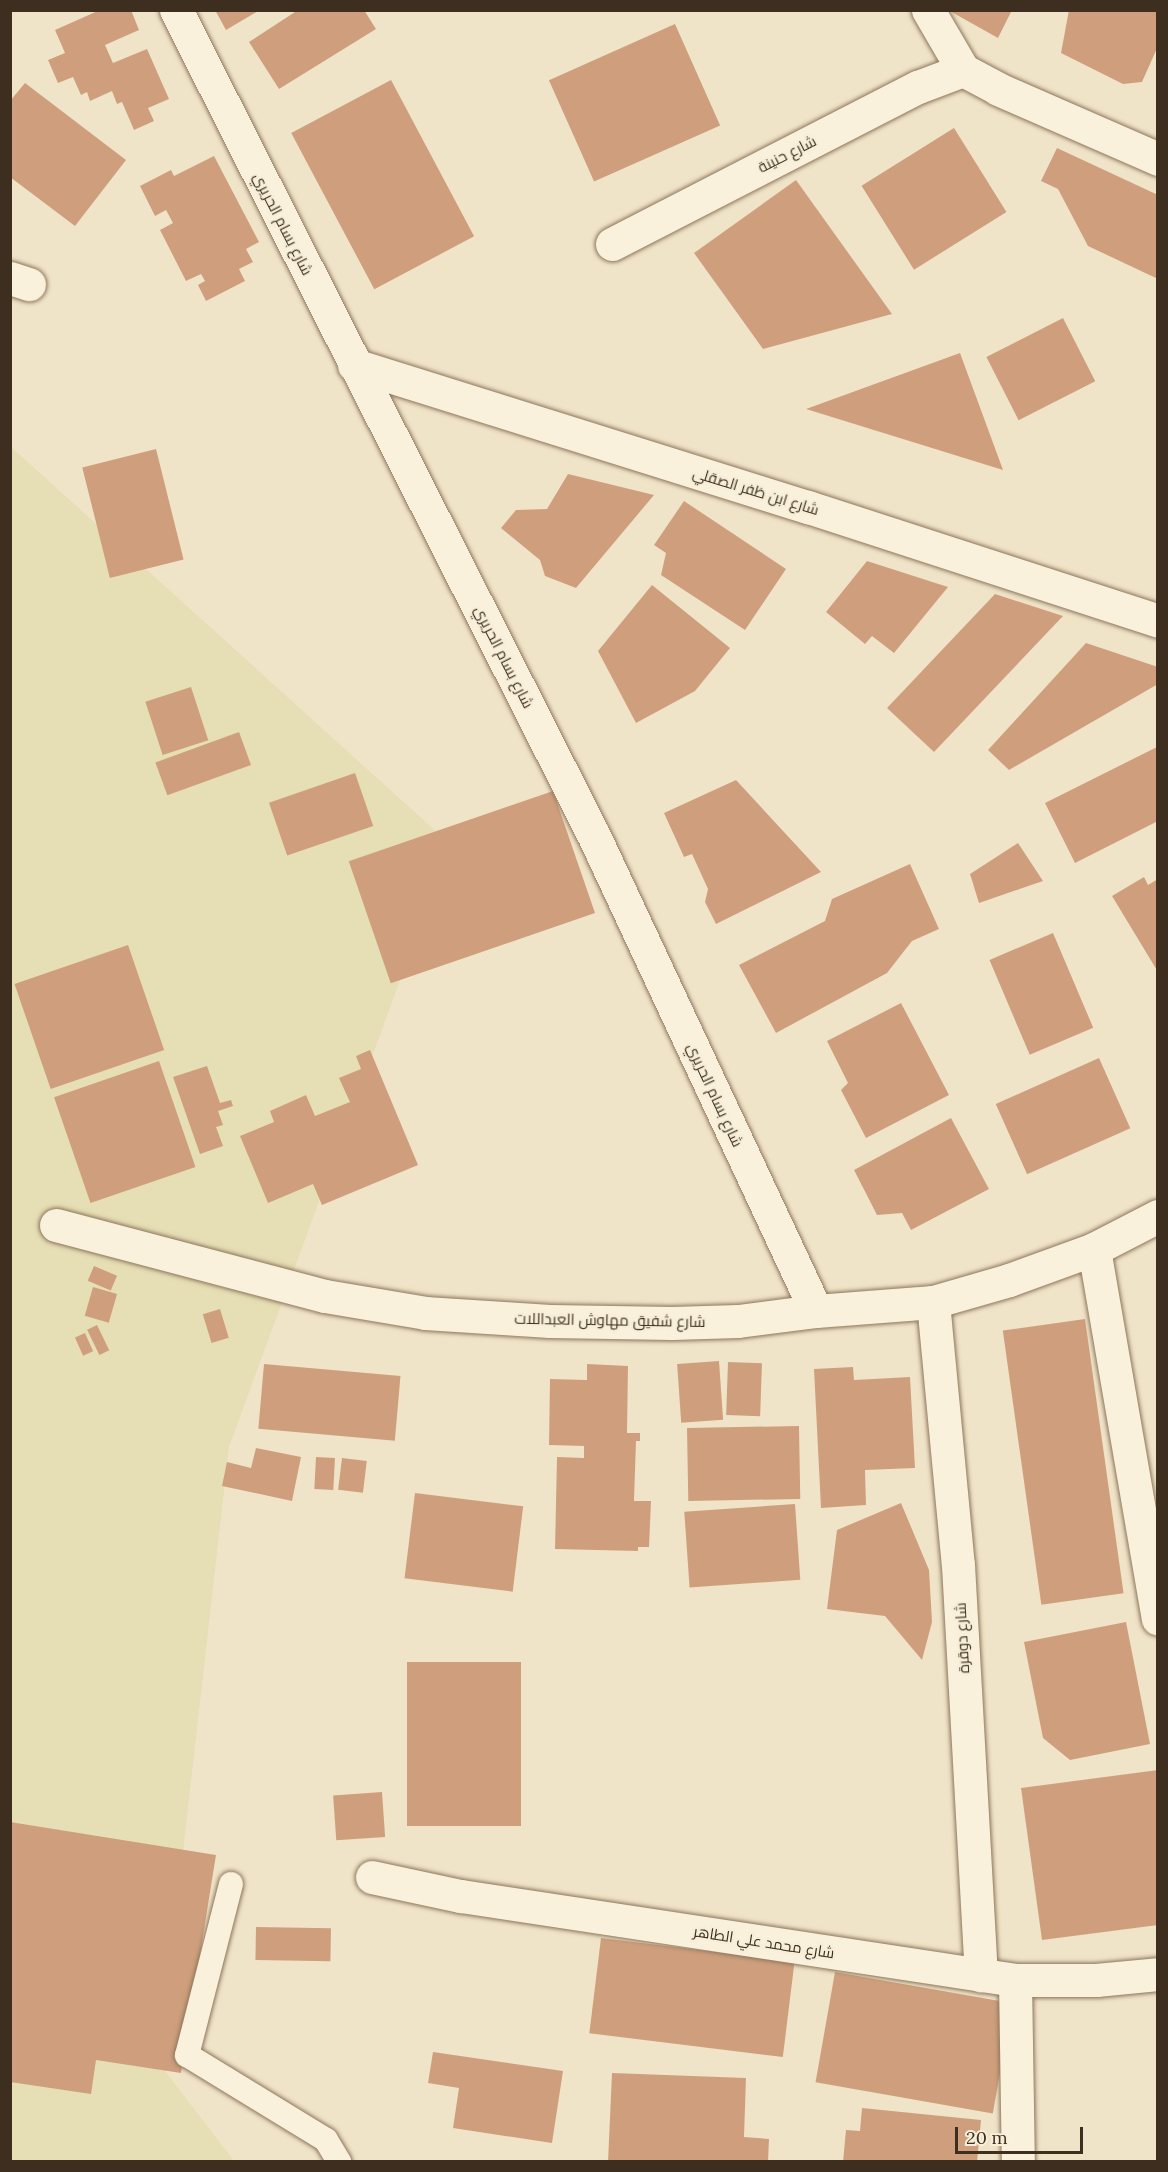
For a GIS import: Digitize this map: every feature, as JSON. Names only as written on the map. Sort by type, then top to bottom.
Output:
[{"type":"street","name":"شارع بسام الحريري","points":[[176,10],[594,836],[816,1311]]},
{"type":"street","points":[[928,10],[944,42],[963,70],[1008,94],[1158,159]]},
{"type":"street","name":"شارع حنينة","points":[[612,244],[918,87],[963,70]]},
{"type":"street","name":"شارع ابن ظفر الصقلي","points":[[354,365],[1158,621]]},
{"type":"street","name":"شارع شفيق مهاوش العبداللات","points":[[56,1225],[325,1296],[425,1313],[550,1321],[672,1323],[738,1321],[816,1311],[933,1302],[1009,1280],[1094,1249],[1158,1216]]},
{"type":"street","points":[[1094,1249],[1158,1617]]},
{"type":"street","name":"شارع دوقرة","points":[[933,1302],[958,1565],[981,1975]]},
{"type":"street","name":"شارع محمد علي الطاهر","points":[[372,1877],[461,1896],[1015,1980],[1096,1980],[1158,1974]]},
{"type":"street","points":[[1015,1980],[1018,2162]]},
{"type":"lane","points":[[231,1884],[188,2055],[326,2140],[339,2162]]},
{"type":"shaded area","points":[[10,446],[450,844],[229,1447],[159,2063],[234,2161],[11,2161]]},
{"type":"building","points":[[100,10],[131,10],[139,30],[105,45],[113,63],[147,49],[169,99],[148,108],[154,121],[134,130],[122,102],[117,104],[112,91],[90,101],[87,92],[81,95],[73,77],[58,83],[48,60],[65,53],[55,30]]},
{"type":"building","points":[[215,10],[260,10],[226,30]]},
{"type":"building","points":[[298,10],[364,10],[376,29],[279,89],[249,42]]},
{"type":"building","points":[[948,10],[1012,10],[998,38]]},
{"type":"building","points":[[1069,10],[1158,10],[1158,46],[1142,82],[1123,84],[1061,53]]},
{"type":"building","points":[[675,24],[720,125],[594,182],[549,80]]},
{"type":"building","points":[[391,80],[474,236],[374,289],[291,133]]},
{"type":"building","points":[[25,83],[126,160],[75,226],[10,177],[10,101]]},
{"type":"building","points":[[954,128],[1006,212],[914,270],[862,186]]},
{"type":"building","points":[[1057,148],[1158,195],[1158,279],[1088,246],[1058,189],[1041,181]]},
{"type":"building","points":[[214,156],[259,242],[246,249],[253,262],[239,269],[245,281],[206,301],[198,285],[205,281],[201,274],[186,281],[160,230],[173,223],[166,210],[155,216],[140,186],[171,170],[174,176]]},
{"type":"building","points":[[796,180],[892,314],[763,349],[694,253]]},
{"type":"building","points":[[1063,318],[1095,381],[1019,420],[986,357]]},
{"type":"building","points":[[960,353],[1003,470],[806,409]]},
{"type":"building","points":[[156,449],[184,560],[110,578],[82,467]]},
{"type":"building","points":[[568,474],[654,495],[576,588],[545,576],[540,560],[501,528],[516,510],[547,509]]},
{"type":"building","points":[[684,501],[786,569],[745,630],[661,575],[666,553],[654,545]]},
{"type":"building","points":[[867,561],[948,587],[894,653],[872,636],[865,644],[826,612]]},
{"type":"building","points":[[652,585],[730,648],[695,691],[636,723],[598,651]]},
{"type":"building","points":[[995,594],[1063,616],[934,752],[887,708]]},
{"type":"building","points":[[1086,643],[1158,667],[1158,684],[1009,770],[988,750]]},
{"type":"building","points":[[191,687],[208,740],[163,755],[145,702]]},
{"type":"building","points":[[239,732],[251,765],[167,795],[155,762]]},
{"type":"building","points":[[1157,747],[1158,821],[1075,863],[1045,803]]},
{"type":"building","points":[[355,773],[373,826],[287,856],[269,803]]},
{"type":"building","points":[[736,780],[821,872],[716,924],[705,902],[708,889],[692,854],[684,857],[664,813]]},
{"type":"building","points":[[553,791],[595,913],[391,983],[349,861]]},
{"type":"building","points":[[1018,843],[1043,881],[979,903],[970,874]]},
{"type":"building","points":[[910,864],[939,929],[912,941],[887,973],[776,1033],[739,965],[825,921],[832,899]]},
{"type":"building","points":[[1144,877],[1148,885],[1158,879],[1158,972],[1112,896]]},
{"type":"building","points":[[1053,933],[1093,1028],[1030,1055],[989,960]]},
{"type":"building","points":[[128,945],[164,1050],[51,1089],[15,984]]},
{"type":"building","points":[[901,1003],[949,1095],[866,1138],[841,1090],[848,1083],[827,1041]]},
{"type":"building","points":[[370,1050],[418,1165],[322,1205],[313,1184],[268,1203],[240,1136],[274,1122],[270,1111],[306,1095],[315,1116],[350,1102],[339,1078],[361,1069],[356,1056]]},
{"type":"building","points":[[1099,1058],[1130,1128],[1027,1174],[996,1104]]},
{"type":"building","points":[[159,1061],[195,1167],[91,1203],[54,1097]]},
{"type":"building","points":[[207,1066],[220,1103],[231,1100],[233,1106],[218,1111],[223,1125],[216,1127],[223,1146],[200,1154],[173,1077]]},
{"type":"building","points":[[951,1118],[989,1189],[911,1230],[902,1213],[877,1215],[854,1170]]},
{"type":"building","points":[[94,1266],[117,1276],[111,1290],[88,1281]]},
{"type":"building","points":[[93,1287],[117,1294],[109,1323],[85,1316]]},
{"type":"building","points":[[220,1309],[229,1338],[212,1343],[203,1314]]},
{"type":"building","points":[[1085,1319],[1124,1593],[1041,1605],[1003,1331]]},
{"type":"building","points":[[97,1325],[109,1350],[99,1355],[87,1330]]},
{"type":"building","points":[[85,1333],[93,1351],[83,1356],[75,1337]]},
{"type":"building","points":[[719,1361],[723,1420],[681,1423],[677,1364]]},
{"type":"building","points":[[728,1362],[762,1363],[760,1416],[726,1415]]},
{"type":"building","points":[[264,1364],[400,1376],[395,1441],[258,1429]]},
{"type":"building","points":[[587,1364],[628,1366],[627,1433],[640,1433],[640,1441],[636,1441],[634,1501],[651,1501],[649,1547],[638,1547],[638,1551],[555,1549],[557,1457],[584,1458],[584,1446],[549,1445],[550,1379],[587,1380]]},
{"type":"building","points":[[853,1367],[854,1380],[910,1377],[915,1468],[865,1470],[866,1505],[821,1508],[814,1369]]},
{"type":"building","points":[[799,1426],[800,1499],[688,1501],[687,1428]]},
{"type":"building","points":[[256,1448],[301,1457],[292,1501],[222,1486],[227,1462],[251,1468]]},
{"type":"building","points":[[316,1457],[335,1458],[333,1490],[314,1489]]},
{"type":"building","points":[[342,1458],[367,1461],[363,1493],[338,1490]]},
{"type":"building","points":[[415,1493],[523,1506],[513,1592],[405,1578]]},
{"type":"building","points":[[901,1503],[929,1570],[932,1622],[922,1660],[885,1616],[827,1609],[837,1530]]},
{"type":"building","points":[[795,1504],[800,1580],[690,1588],[684,1512]]},
{"type":"building","points":[[1126,1622],[1150,1744],[1070,1760],[1043,1738],[1024,1642]]},
{"type":"building","points":[[407,1662],[521,1662],[521,1826],[407,1826]]},
{"type":"building","points":[[1158,1770],[1158,1925],[1042,1940],[1021,1788]]},
{"type":"building","points":[[382,1792],[385,1837],[336,1840],[333,1795]]},
{"type":"building","points":[[10,1822],[216,1855],[181,2073],[96,2060],[91,2094],[10,2082]]},
{"type":"building","points":[[256,1927],[331,1928],[330,1961],[255,1960]]},
{"type":"building","points":[[601,1938],[795,1962],[783,2057],[589,2033]]},
{"type":"building","points":[[835,1972],[1012,2003],[993,2114],[816,2082]]},
{"type":"building","points":[[433,2052],[563,2071],[552,2143],[453,2128],[459,2088],[428,2083]]},
{"type":"building","points":[[612,2073],[746,2078],[744,2137],[769,2139],[768,2162],[608,2162]]},
{"type":"building","points":[[862,2108],[981,2120],[977,2162],[843,2162],[846,2130],[860,2131]]}]
